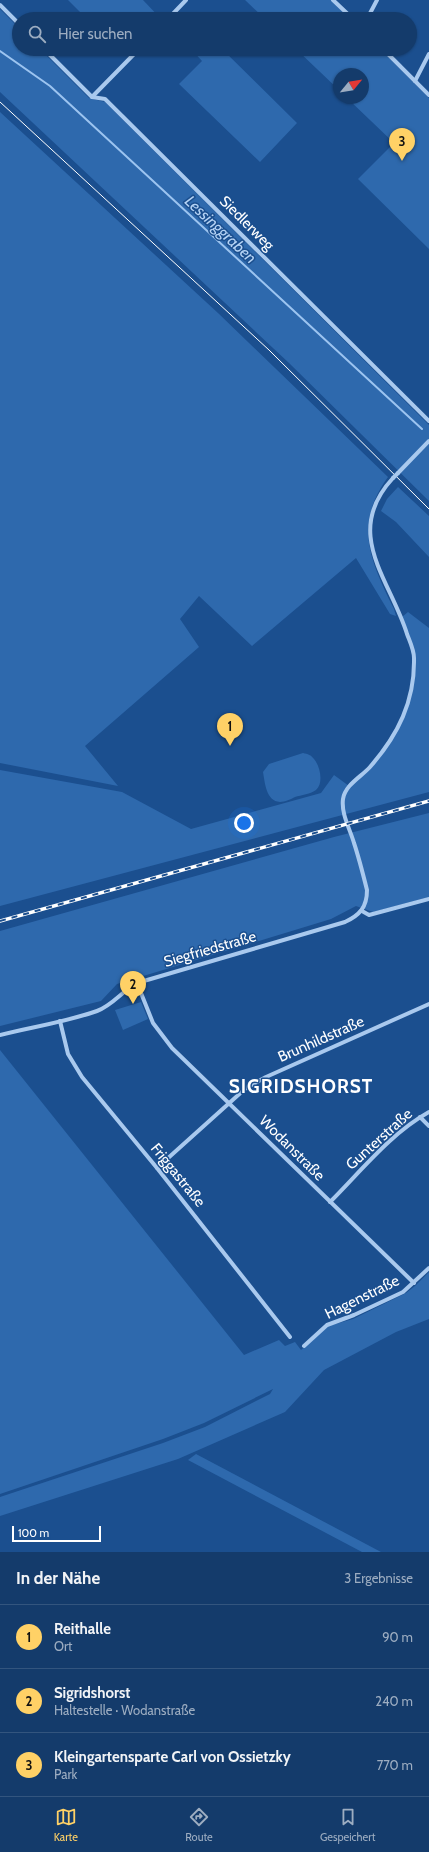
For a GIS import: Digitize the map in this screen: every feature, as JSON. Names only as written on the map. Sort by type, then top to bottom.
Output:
[{"type":"street","points":[[333,0],[346,12]]},
{"type":"street","points":[[371,12],[377,0]]},
{"type":"street","points":[[174,12],[184,1]]},
{"type":"street","points":[[0,4],[12,17]]},
{"type":"street","points":[[415,81],[429,54]]},
{"type":"street","name":"Siedlerweg","points":[[51,56],[92,97],[105,99],[429,421]]},
{"type":"street","points":[[92,97],[132,56]]},
{"type":"street","points":[[390,56],[429,95]]},
{"type":"street","points":[[429,441],[383,490],[374,509],[372,519],[371,542],[376,564],[402,616],[414,656],[412,687],[404,717],[389,744],[369,768],[349,786],[343,798],[344,816],[366,890],[367,900],[362,911],[369,915],[429,899]]},
{"type":"street","name":"Siegfriedstraße","points":[[0,1035],[97,1011],[113,1003],[127,989],[137,983],[345,922],[354,918],[362,911]]},
{"type":"street","name":"Wodanstraße","points":[[137,983],[153,1023],[172,1048],[414,1283]]},
{"type":"street","name":"Brunhildstraße","points":[[157,1168],[246,1088],[266,1077],[429,1004]]},
{"type":"street","name":"Friggastraße","points":[[60,1021],[68,1054],[82,1077],[157,1168],[290,1337]]},
{"type":"street","name":"Gunterstraße","points":[[330,1202],[388,1143],[420,1117],[429,1112]]},
{"type":"street","points":[[420,1117],[429,1126]]},
{"type":"street","name":"Hagenstraße","points":[[304,1346],[327,1325],[380,1304],[403,1292],[429,1268]]},
{"type":"shaded area","points":[[68,0],[143,0],[154,12],[80,12]]},
{"type":"shaded area","points":[[245,0],[331,0],[343,12],[258,12]]},
{"type":"shaded area","points":[[0,9],[12,21],[12,56],[47,56],[89,98],[105,102],[429,425],[429,501],[289,363],[0,92]]},
{"type":"shaded area","points":[[197,56],[229,56],[297,123],[260,162],[179,84],[202,61]]},
{"type":"shaded area","points":[[303,56],[387,56],[429,98],[429,249],[358,179],[394,143],[353,104],[369,104],[369,68],[333,68],[333,84]]},
{"type":"shaded area","points":[[0,112],[218,313],[388,477],[377,495],[371,511],[368,527],[369,543],[378,575],[396,616],[390,614],[356,558],[252,646],[199,596],[180,619],[199,647],[85,746],[118,786],[0,763]]},
{"type":"shaded area","points":[[398,487],[429,516],[429,557],[396,522],[381,511],[387,499]]},
{"type":"shaded area","points":[[408,612],[429,628],[429,792],[0,906],[0,770],[122,792],[191,829],[321,793],[334,775],[349,786],[369,768],[404,717],[412,687],[414,656],[402,617]]},
{"type":"shaded area","points":[[303,753],[312,757],[318,766],[320,783],[318,787],[316,790],[286,801],[275,801],[267,791],[263,772],[269,764]]},
{"type":"shaded area","points":[[429,813],[429,897],[373,912],[356,906],[331,919],[117,984],[101,1001],[0,1026],[0,931],[334,837]]},
{"type":"shaded area","points":[[141,1002],[148,1019],[123,1030],[115,1010]]},
{"type":"shaded area","points":[[0,1050],[244,1355],[279,1340],[285,1346],[295,1342],[301,1350],[328,1326],[353,1319],[406,1293],[429,1272],[429,1319],[396,1332],[324,1370],[285,1412],[178,1459],[0,1516],[0,1497],[163,1443],[205,1427],[270,1394],[273,1389],[204,1423],[163,1439],[0,1494]]},
{"type":"shaded area","points":[[196,1454],[381,1552],[362,1552],[188,1460]]},
{"type":"waterway","name":"Lessinggraben","points":[[0,51],[50,86],[422,429]]},
{"type":"tram line","points":[[0,102],[269,350],[429,509]]},
{"type":"railway","points":[[0,921],[429,801]]},
{"type":"place","name":"Kleingartensparte Carl von Ossietzky","points":[[402,161]]},
{"type":"place","name":"Reithalle","points":[[230,746]]},
{"type":"place","name":"Sigridshorst","points":[[133,1004]]},
{"type":"district","name":"SIGRIDSHORST","points":[[301,1086]]}]
